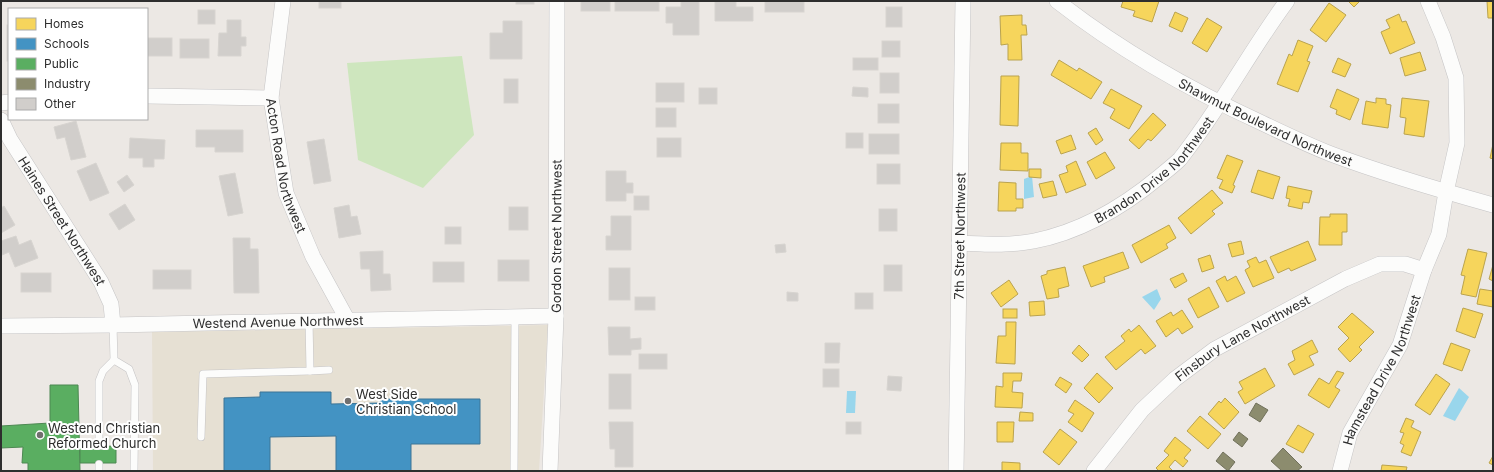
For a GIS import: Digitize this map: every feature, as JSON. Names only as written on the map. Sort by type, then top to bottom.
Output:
[{"type":"street","name":"Acton Road Northwest","points":[[283,1],[272,98],[286,193],[312,257],[347,319]]},
{"type":"street","name":"Gordon Street Northwest","points":[[550,471],[556,316],[557,1]]},
{"type":"street","name":"7th Street Northwest","points":[[956,471],[959,243],[962,160],[963,1]]},
{"type":"street","name":"Shawmut Boulevard Northwest","points":[[1057,1],[1086,24],[1136,58],[1220,104],[1330,154],[1446,192],[1493,205]]},
{"type":"street","name":"Brandon Drive Northwest","points":[[959,243],[1000,245],[1034,241],[1071,230],[1104,215],[1134,198],[1179,160],[1220,104],[1287,1]]},
{"type":"street","points":[[1428,1],[1443,37],[1456,78],[1457,143],[1446,192]]},
{"type":"street","points":[[148,96],[272,98]]},
{"type":"street","name":"Haines Street Northwest","points":[[1,120],[10,139],[101,282],[111,304],[113,325]]},
{"type":"street","name":"Hamstead Drive Northwest","points":[[1340,471],[1350,433],[1400,345],[1424,270],[1439,234],[1446,192]]},
{"type":"street","name":"Finsbury Lane Northwest","points":[[1094,471],[1142,410],[1175,379],[1215,349],[1345,279],[1380,264],[1405,264],[1424,270]]},
{"type":"street","name":"Westend Avenue Northwest","points":[[1,326],[556,316]]},
{"type":"lane","points":[[514,471],[515,316]]},
{"type":"lane","points":[[309,320],[310,371]]},
{"type":"lane","points":[[99,446],[99,381],[103,371],[114,360],[113,325]]},
{"type":"lane","points":[[114,360],[129,369],[135,385],[134,471]]},
{"type":"lane","points":[[202,436],[203,374],[328,370]]},
{"type":"shaded area","name":"West Side Christian School","points":[[548,325],[539,471],[153,471],[152,332]]},
{"type":"green space","points":[[462,56],[474,135],[423,188],[358,160],[347,63]]},
{"type":"water","points":[[1032,176],[1034,197],[1024,199],[1024,179]]},
{"type":"water","points":[[1157,289],[1161,299],[1154,310],[1142,297]]},
{"type":"water","points":[[1459,388],[1469,397],[1455,421],[1443,416]]},
{"type":"water","points":[[847,391],[856,391],[855,413],[846,413]]},
{"type":"building: Homes","points":[[1123,1],[1159,1],[1152,22],[1133,16],[1135,11],[1121,7]]},
{"type":"building: Homes","points":[[1348,1],[1360,1],[1354,7]]},
{"type":"building: Homes","points":[[1487,1],[1493,1],[1493,18],[1488,18]]},
{"type":"building: Homes","points":[[1329,3],[1346,15],[1326,42],[1310,30]]},
{"type":"building: Homes","points":[[1175,12],[1188,18],[1182,32],[1169,26]]},
{"type":"building: Homes","points":[[1399,14],[1402,22],[1406,21],[1415,43],[1390,54],[1381,32],[1390,28],[1386,20]]},
{"type":"building: Homes","points":[[1022,15],[1022,25],[1026,25],[1027,35],[1021,35],[1022,60],[1008,60],[1008,44],[1001,45],[1000,16]]},
{"type":"building: Homes","points":[[1207,18],[1222,27],[1207,52],[1192,43]]},
{"type":"building: Homes","points":[[1298,40],[1313,46],[1307,61],[1310,62],[1298,92],[1277,84],[1289,54],[1292,56]]},
{"type":"building: Homes","points":[[1420,52],[1426,70],[1405,76],[1400,58]]},
{"type":"building: Homes","points":[[1338,58],[1351,64],[1345,77],[1332,72]]},
{"type":"building: Homes","points":[[1059,60],[1077,71],[1079,68],[1102,82],[1091,99],[1051,75]]},
{"type":"building: Homes","points":[[1001,76],[1019,76],[1018,126],[1000,125]]},
{"type":"building: Homes","points":[[1111,89],[1142,106],[1129,129],[1110,118],[1115,109],[1103,103]]},
{"type":"building: Homes","points":[[1337,89],[1359,99],[1350,120],[1336,114],[1337,110],[1330,107]]},
{"type":"building: Homes","points":[[1376,98],[1386,99],[1386,104],[1391,105],[1388,128],[1362,124],[1366,101],[1376,103]]},
{"type":"building: Homes","points":[[1402,98],[1429,101],[1424,137],[1404,134],[1406,118],[1400,117]]},
{"type":"building: Homes","points":[[1153,113],[1166,125],[1151,141],[1148,139],[1139,149],[1129,140]]},
{"type":"building: Homes","points":[[1096,128],[1103,140],[1096,145],[1088,133]]},
{"type":"building: Homes","points":[[1071,135],[1076,149],[1061,154],[1056,141]]},
{"type":"building: Homes","points":[[1001,143],[1021,143],[1021,153],[1028,153],[1028,171],[1000,170]]},
{"type":"building: Homes","points":[[1493,144],[1493,159],[1490,158]]},
{"type":"building: Homes","points":[[1105,152],[1115,168],[1096,179],[1087,162]]},
{"type":"building: Homes","points":[[1227,155],[1243,161],[1233,185],[1235,186],[1232,193],[1219,188],[1223,180],[1217,178]]},
{"type":"building: Homes","points":[[1076,161],[1086,185],[1066,193],[1059,175],[1068,172],[1066,166]]},
{"type":"building: Homes","points":[[1029,169],[1041,169],[1041,178],[1029,177]]},
{"type":"building: Homes","points":[[1258,170],[1280,177],[1273,199],[1251,192]]},
{"type":"building: Homes","points":[[1053,181],[1057,195],[1043,198],[1039,184]]},
{"type":"building: Homes","points":[[999,182],[1016,183],[1016,199],[1023,199],[1023,208],[1016,208],[1016,211],[998,211]]},
{"type":"building: Homes","points":[[1288,186],[1312,191],[1309,203],[1303,202],[1302,209],[1288,206],[1290,199],[1286,198]]},
{"type":"building: Homes","points":[[1212,190],[1223,203],[1212,211],[1215,214],[1191,234],[1178,218]]},
{"type":"building: Homes","points":[[1330,214],[1347,214],[1347,232],[1342,232],[1342,245],[1319,245],[1320,217],[1330,217]]},
{"type":"building: Homes","points":[[1169,225],[1176,238],[1166,244],[1168,248],[1141,263],[1132,245]]},
{"type":"building: Homes","points":[[1241,241],[1244,254],[1232,257],[1228,244]]},
{"type":"building: Homes","points":[[1308,241],[1316,260],[1291,271],[1289,268],[1278,273],[1270,257]]},
{"type":"building: Homes","points":[[1468,249],[1487,253],[1476,297],[1461,294],[1465,276],[1461,275]]},
{"type":"building: Homes","points":[[1123,252],[1129,268],[1104,277],[1105,282],[1091,287],[1083,266]]},
{"type":"building: Homes","points":[[1210,255],[1214,268],[1202,272],[1198,259]]},
{"type":"building: Homes","points":[[1256,257],[1259,263],[1266,260],[1274,278],[1253,287],[1245,270],[1250,267],[1247,261]]},
{"type":"building: Homes","points":[[1493,265],[1493,281],[1489,279]]},
{"type":"building: Homes","points":[[1065,267],[1069,286],[1058,289],[1059,297],[1047,299],[1041,276],[1047,274],[1047,271]]},
{"type":"building: Homes","points":[[1183,273],[1187,281],[1175,288],[1170,279]]},
{"type":"building: Homes","points":[[1225,276],[1227,281],[1236,276],[1245,293],[1227,302],[1216,281]]},
{"type":"building: Homes","points":[[1009,280],[1018,294],[1001,307],[991,293]]},
{"type":"building: Homes","points":[[1209,287],[1219,307],[1198,318],[1188,299]]},
{"type":"building: Homes","points":[[1480,289],[1493,291],[1493,307],[1477,304]]},
{"type":"building: Homes","points":[[1044,301],[1045,315],[1030,316],[1029,302]]},
{"type":"building: Homes","points":[[1463,308],[1483,314],[1475,338],[1456,331]]},
{"type":"building: Homes","points":[[1003,309],[1017,309],[1017,318],[1003,318]]},
{"type":"building: Homes","points":[[1182,310],[1193,327],[1182,334],[1178,328],[1166,337],[1156,321],[1171,312],[1173,316]]},
{"type":"building: Homes","points":[[1352,313],[1374,332],[1359,347],[1362,350],[1350,362],[1338,349],[1349,338],[1338,327]]},
{"type":"building: Homes","points":[[1006,322],[1016,322],[1015,364],[996,363],[998,336],[1006,336]]},
{"type":"building: Homes","points":[[1139,325],[1156,346],[1145,354],[1141,349],[1116,370],[1105,357],[1125,341],[1121,336],[1129,329],[1131,332]]},
{"type":"building: Homes","points":[[1312,340],[1318,352],[1309,356],[1314,365],[1294,375],[1288,364],[1295,360],[1292,351]]},
{"type":"building: Homes","points":[[1451,343],[1470,350],[1462,371],[1443,364]]},
{"type":"building: Homes","points":[[1079,345],[1089,355],[1082,362],[1072,353]]},
{"type":"building: Homes","points":[[1265,368],[1275,386],[1245,404],[1238,392],[1243,389],[1239,382]]},
{"type":"building: Homes","points":[[1337,371],[1344,373],[1335,387],[1340,390],[1329,408],[1308,395],[1319,378],[1329,384]]},
{"type":"building: Homes","points":[[1003,373],[1022,373],[1021,381],[1013,381],[1012,392],[1023,393],[1022,408],[995,407],[996,386],[1003,387]]},
{"type":"building: Homes","points":[[1097,373],[1113,388],[1099,403],[1084,388]]},
{"type":"building: Homes","points":[[1436,374],[1450,384],[1430,415],[1415,405]]},
{"type":"building: Homes","points":[[1060,377],[1072,384],[1066,393],[1055,385]]},
{"type":"building: Homes","points":[[1225,398],[1239,412],[1224,429],[1208,414],[1219,401],[1221,403]]},
{"type":"building: Homes","points":[[1075,400],[1094,413],[1082,432],[1068,422],[1074,414],[1068,411]]},
{"type":"building: Homes","points":[[1020,412],[1033,413],[1033,421],[1019,421]]},
{"type":"building: Homes","points":[[1200,416],[1221,434],[1208,449],[1187,431]]},
{"type":"building: Homes","points":[[1406,418],[1414,421],[1411,427],[1421,432],[1411,456],[1401,452],[1404,445],[1400,443],[1404,433],[1400,432]]},
{"type":"building: Homes","points":[[997,422],[1014,422],[1013,442],[997,442]]},
{"type":"building: Homes","points":[[1298,425],[1314,434],[1303,453],[1286,444]]},
{"type":"building: Homes","points":[[1060,429],[1077,442],[1059,465],[1043,452]]},
{"type":"building: Homes","points":[[1175,437],[1191,450],[1184,458],[1188,461],[1183,467],[1175,460],[1169,467],[1172,470],[1171,471],[1159,471],[1156,468],[1169,455],[1164,451]]},
{"type":"building: Homes","points":[[1493,456],[1493,465],[1489,463]]},
{"type":"building: Homes","points":[[1002,462],[1020,463],[1020,471],[1002,471]]},
{"type":"building: Homes","points":[[1382,465],[1407,467],[1406,471],[1381,471]]},
{"type":"building: Schools","points":[[260,392],[331,392],[331,404],[380,403],[380,399],[480,399],[480,444],[411,444],[411,471],[336,471],[336,436],[270,437],[270,471],[224,471],[224,398],[260,397]]},
{"type":"building: Public","name":"Westend Christian Reformed Church","points":[[50,385],[78,385],[80,471],[28,471],[28,463],[22,463],[23,447],[1,448],[1,426],[50,423]]},
{"type":"building: Public","points":[[116,446],[116,463],[80,463],[80,447]]},
{"type":"building: Industry","points":[[1256,403],[1268,410],[1260,422],[1249,415]]},
{"type":"building: Industry","points":[[1239,432],[1248,439],[1242,447],[1233,440]]},
{"type":"building: Industry","points":[[1283,448],[1302,467],[1297,471],[1282,471],[1271,461]]},
{"type":"building: Industry","points":[[1223,452],[1235,462],[1228,471],[1216,461]]},
{"type":"building: Other","points":[[319,1],[341,1],[341,8],[319,8]]},
{"type":"building: Other","points":[[516,1],[534,1],[534,4],[516,4]]},
{"type":"building: Other","points":[[581,1],[610,1],[610,11],[581,11]]},
{"type":"building: Other","points":[[615,1],[659,1],[659,11],[615,11]]},
{"type":"building: Other","points":[[681,1],[699,1],[699,35],[673,35],[673,23],[666,23],[666,7],[681,7]]},
{"type":"building: Other","points":[[715,1],[736,1],[736,7],[753,7],[753,21],[715,21]]},
{"type":"building: Other","points":[[765,1],[804,1],[804,12],[765,12]]},
{"type":"building: Other","points":[[886,7],[902,7],[902,27],[886,27]]},
{"type":"building: Other","points":[[198,10],[215,10],[215,24],[198,24]]},
{"type":"building: Other","points":[[227,20],[241,20],[241,37],[246,37],[246,46],[241,46],[241,56],[218,56],[219,33],[227,33]]},
{"type":"building: Other","points":[[503,21],[522,21],[522,59],[490,59],[490,33],[503,33]]},
{"type":"building: Other","points":[[7,25],[8,25],[8,61]]},
{"type":"building: Other","points":[[148,38],[172,38],[172,56],[148,56]]},
{"type":"building: Other","points":[[180,39],[209,39],[209,58],[180,58]]},
{"type":"building: Other","points":[[882,41],[900,41],[900,57],[882,57]]},
{"type":"building: Other","points":[[853,58],[878,58],[878,70],[853,70]]},
{"type":"building: Other","points":[[880,73],[899,73],[899,93],[880,93]]},
{"type":"building: Other","points":[[504,79],[518,79],[518,103],[504,103]]},
{"type":"building: Other","points":[[656,83],[684,83],[684,102],[656,102]]},
{"type":"building: Other","points":[[853,87],[868,88],[868,97],[852,96]]},
{"type":"building: Other","points":[[699,88],[717,88],[717,104],[699,104]]},
{"type":"building: Other","points":[[878,104],[899,104],[899,123],[878,123]]},
{"type":"building: Other","points":[[656,108],[676,108],[676,127],[656,127]]},
{"type":"building: Other","points":[[76,121],[86,157],[71,160],[65,137],[57,139],[54,127]]},
{"type":"building: Other","points":[[196,130],[243,130],[243,152],[215,152],[215,147],[196,147]]},
{"type":"building: Other","points":[[846,133],[863,133],[863,148],[846,148]]},
{"type":"building: Other","points":[[869,134],[899,134],[899,154],[869,154]]},
{"type":"building: Other","points":[[130,138],[165,140],[164,159],[154,159],[154,167],[143,167],[143,158],[129,158]]},
{"type":"building: Other","points":[[657,138],[681,138],[681,157],[657,157]]},
{"type":"building: Other","points":[[324,139],[331,181],[314,184],[307,142]]},
{"type":"building: Other","points":[[96,163],[109,193],[90,201],[77,171]]},
{"type":"building: Other","points":[[877,164],[900,164],[900,184],[877,184]]},
{"type":"building: Other","points":[[606,171],[626,171],[626,183],[633,183],[633,193],[626,193],[626,201],[606,201]]},
{"type":"building: Other","points":[[235,173],[243,213],[228,216],[219,176]]},
{"type":"building: Other","points":[[127,175],[134,185],[124,192],[117,182]]},
{"type":"building: Other","points":[[634,196],[649,196],[649,210],[634,210]]},
{"type":"building: Other","points":[[125,204],[135,220],[119,230],[109,214]]},
{"type":"building: Other","points":[[349,205],[351,217],[357,216],[361,234],[339,238],[334,208]]},
{"type":"building: Other","points":[[4,206],[15,225],[1,233],[1,208]]},
{"type":"building: Other","points":[[509,207],[528,207],[528,230],[509,230]]},
{"type":"building: Other","points":[[879,209],[897,209],[897,231],[879,231]]},
{"type":"building: Other","points":[[611,216],[631,216],[631,250],[606,250],[606,236],[611,236]]},
{"type":"building: Other","points":[[445,227],[461,227],[461,244],[445,244]]},
{"type":"building: Other","points":[[16,236],[19,245],[31,240],[38,258],[15,267],[9,252],[2,255],[1,241]]},
{"type":"building: Other","points":[[233,238],[250,238],[250,249],[258,249],[259,293],[234,293]]},
{"type":"building: Other","points":[[785,244],[786,252],[776,253],[775,245]]},
{"type":"building: Other","points":[[383,251],[383,274],[390,274],[391,290],[371,291],[370,269],[361,269],[360,252]]},
{"type":"building: Other","points":[[498,260],[529,260],[529,281],[498,281]]},
{"type":"building: Other","points":[[433,262],[464,262],[464,282],[433,282]]},
{"type":"building: Other","points":[[884,265],[902,265],[902,291],[884,291]]},
{"type":"building: Other","points":[[609,268],[630,268],[630,300],[609,300]]},
{"type":"building: Other","points":[[153,270],[191,270],[191,289],[153,289]]},
{"type":"building: Other","points":[[21,273],[51,273],[51,292],[21,292]]},
{"type":"building: Other","points":[[787,292],[798,293],[798,301],[787,301]]},
{"type":"building: Other","points":[[855,293],[873,293],[873,309],[855,309]]},
{"type":"building: Other","points":[[635,297],[655,297],[655,310],[635,310]]},
{"type":"building: Other","points":[[608,327],[630,327],[630,339],[641,338],[641,349],[631,350],[631,355],[609,355]]},
{"type":"building: Other","points":[[825,343],[840,343],[839,363],[825,363]]},
{"type":"building: Other","points":[[639,354],[667,354],[667,369],[639,369]]},
{"type":"building: Other","points":[[823,369],[839,369],[839,387],[823,387]]},
{"type":"building: Other","points":[[609,374],[631,374],[631,409],[609,409]]},
{"type":"building: Other","points":[[888,376],[902,377],[901,391],[887,390]]},
{"type":"building: Other","points":[[609,422],[633,422],[633,467],[615,467],[615,449],[610,449]]},
{"type":"building: Other","points":[[846,422],[861,422],[861,434],[846,434]]},
{"type":"place","name":"West Side Christian School","points":[[348,401]]},
{"type":"place","name":"Westend Christian Reformed Church","points":[[40,435]]}]
